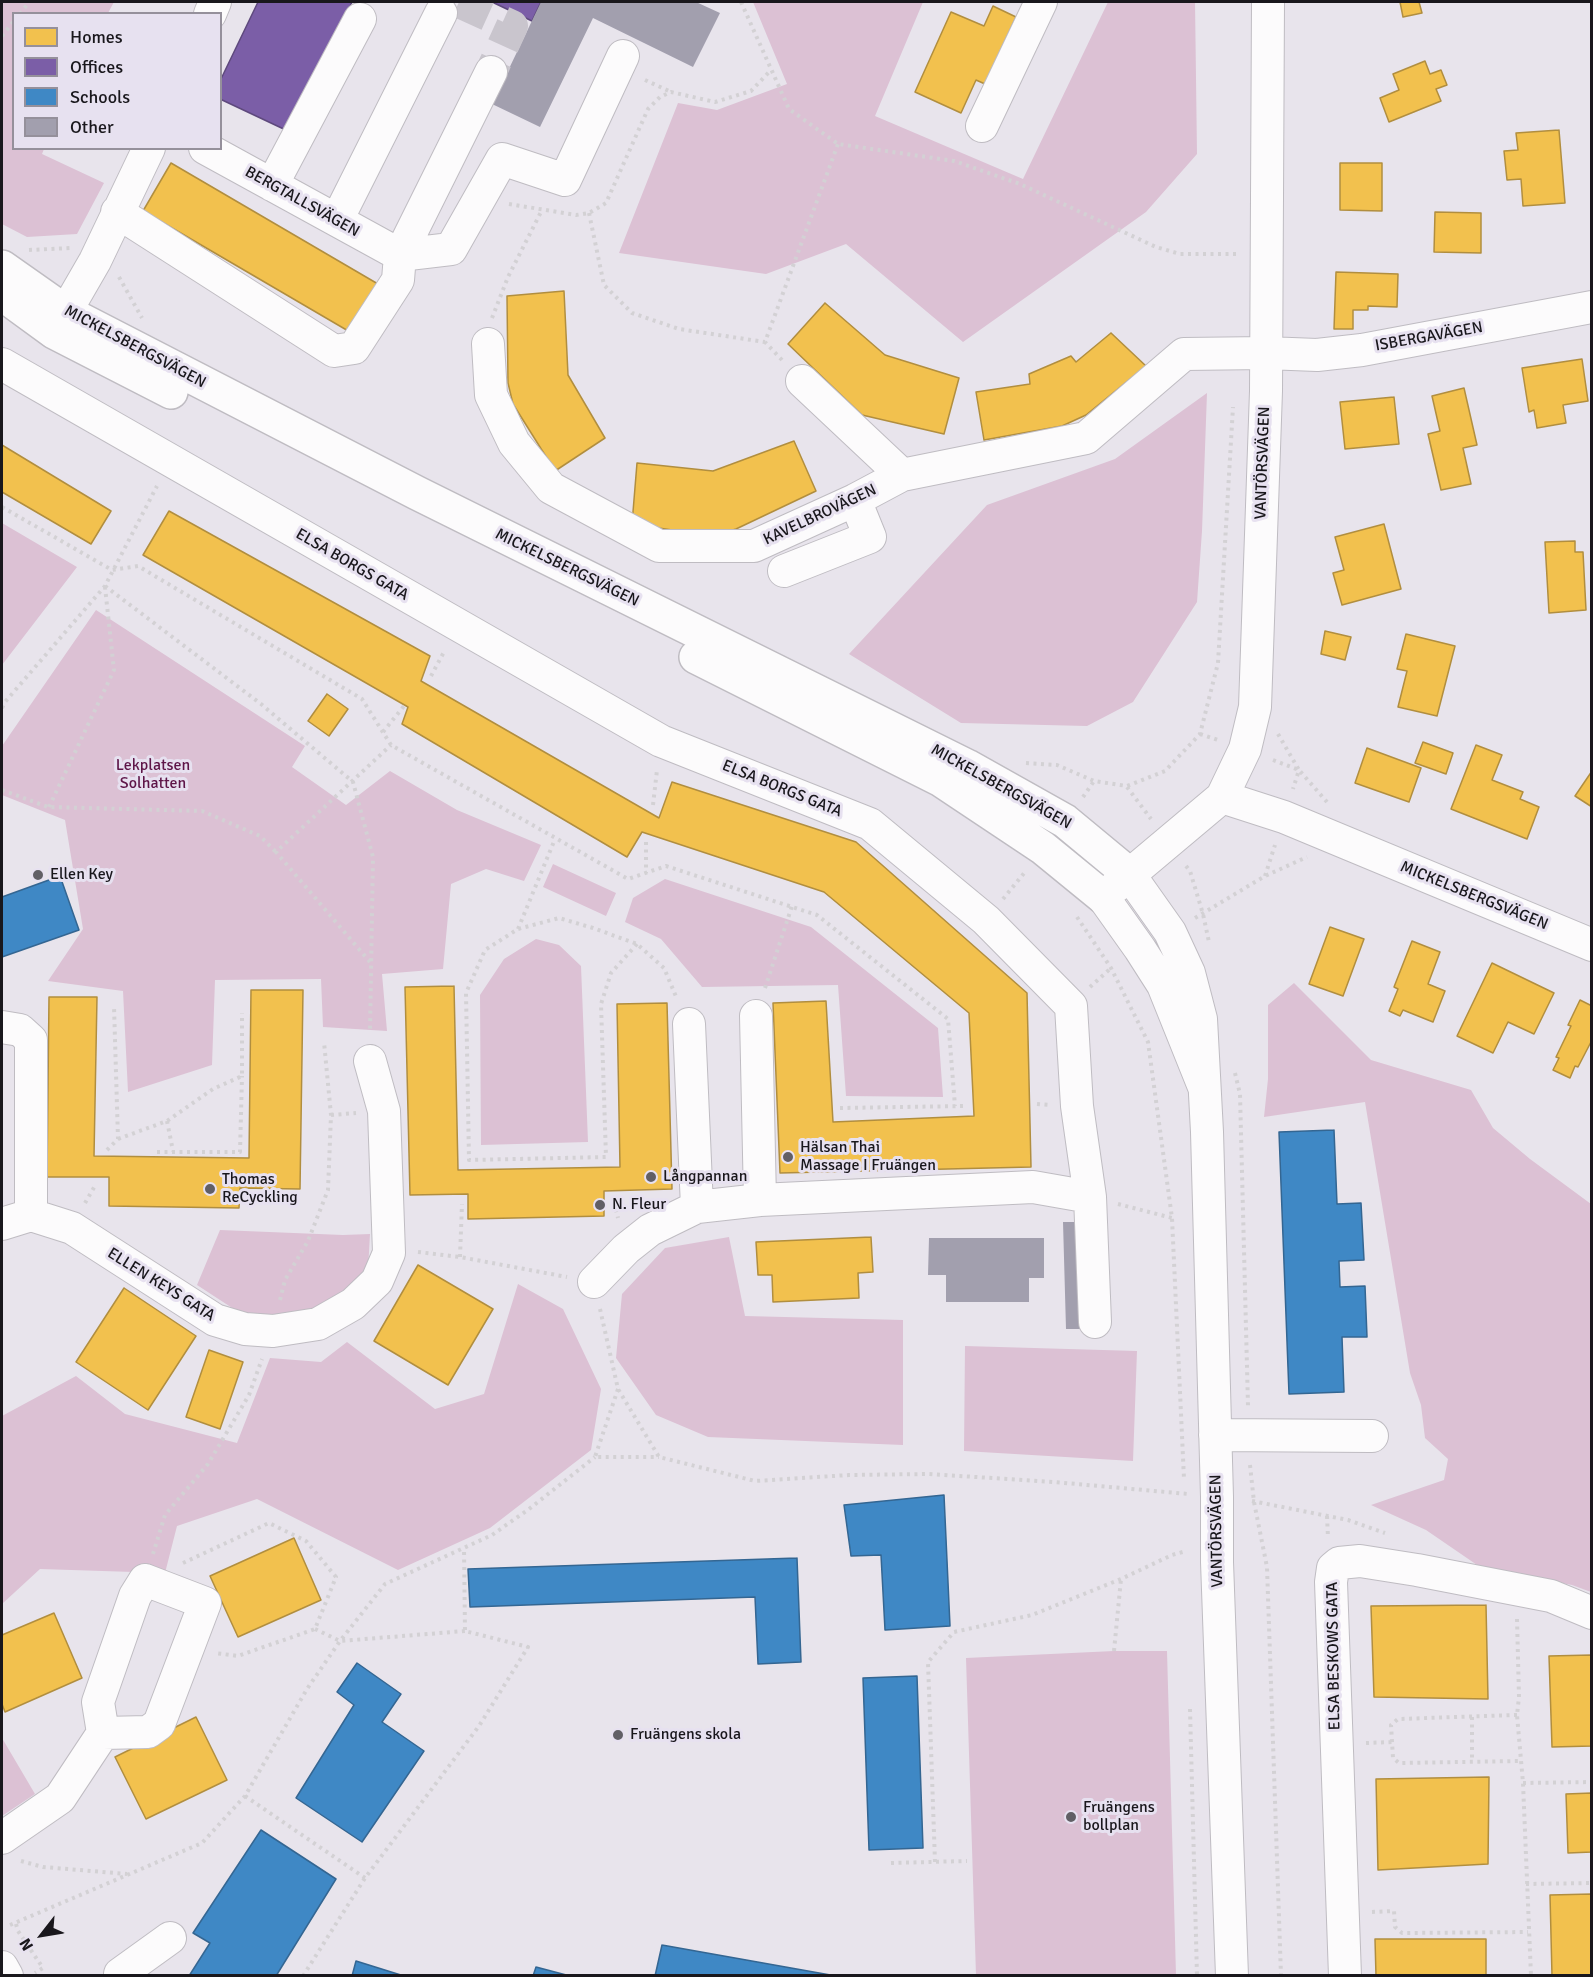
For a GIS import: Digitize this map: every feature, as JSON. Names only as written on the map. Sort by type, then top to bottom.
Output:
[{"type":"main road","name":"MICKELSBERGSVÄGEN","points":[[12,258],[60,322],[941,780],[1043,848],[1103,897]]},
{"type":"main road","name":"MICKELSBERGSVÄGEN","points":[[2,294],[417,493],[968,766],[1065,821],[1129,874]]},
{"type":"street","points":[[982,126],[1041,2]]},
{"type":"street","name":"VANTÖRSVÄGEN","points":[[1204,1087],[1163,985],[1103,897],[1222,797],[1245,749],[1255,707],[1266,353],[1268,2]]},
{"type":"street","points":[[337,220],[441,13]]},
{"type":"street","points":[[272,185],[360,19]]},
{"type":"street","points":[[400,255],[451,249],[502,159],[565,180],[623,56]]},
{"type":"street","points":[[117,212],[334,351],[354,348],[398,280],[400,255],[491,72]]},
{"type":"street","points":[[60,322],[95,261],[148,150]]},
{"type":"street","name":"BERGTALLSVÄGEN","points":[[209,150],[400,255]]},
{"type":"street","name":"ISBERGAVÄGEN","points":[[1266,353],[1317,355],[1362,350],[1592,307]]},
{"type":"street","name":"KAVELBROVÄGEN","points":[[488,344],[491,395],[514,443],[544,479],[552,488],[659,546],[754,546],[855,500],[902,475],[1086,438],[1184,354],[1266,353]]},
{"type":"street","name":"ELSA BORGS GATA","points":[[2,364],[661,741],[870,824],[986,920],[1071,1006],[1077,1106],[1090,1197],[1095,1322]]},
{"type":"street","points":[[802,381],[902,475]]},
{"type":"street","points":[[784,571],[870,537],[855,500]]},
{"type":"street","name":"MICKELSBERGSVÄGEN","points":[[1222,797],[1284,817],[1592,945]]},
{"type":"street","name":"VANTÖRSVÄGEN","points":[[1129,874],[1170,932],[1189,973],[1201,1019],[1207,1132],[1217,1573],[1232,1976]]},
{"type":"street","points":[[756,1016],[760,1200]]},
{"type":"street","points":[[689,1024],[696,1207]]},
{"type":"street","points":[[2,1027],[20,1030],[31,1040],[32,1215],[2,1224]]},
{"type":"street","name":"ELLEN KEYS GATA","points":[[32,1215],[72,1228],[215,1320],[245,1329],[273,1331],[318,1324],[354,1304],[377,1281],[389,1253],[384,1111],[370,1061]]},
{"type":"street","points":[[594,1282],[626,1249],[650,1230],[696,1207],[760,1200],[1033,1187],[1090,1197]]},
{"type":"street","points":[[1215,1435],[1372,1436]]},
{"type":"street","name":"ELSA BESKOWS GATA","points":[[1345,1976],[1331,1582],[1333,1568],[1339,1563],[1360,1561],[1516,1588],[1551,1596],[1592,1613]]},
{"type":"street","points":[[8,1849],[60,1798],[104,1732],[98,1702],[135,1596],[145,1580],[205,1604],[159,1724],[148,1732],[104,1732]]},
{"type":"street","points":[[121,1976],[120,1974],[170,1938]]},
{"type":"street","points":[[2,1967],[7,1976]]},
{"type":"path","points":[[741,2],[789,109],[838,144],[954,161],[1020,184],[1156,247],[1179,254],[1237,254]]},
{"type":"path","points":[[2,36],[12,24]]},
{"type":"path","points":[[479,200],[576,215],[590,213],[606,203],[648,109],[660,98],[671,92],[715,102],[751,91],[771,69]]},
{"type":"path","points":[[765,342],[838,144]]},
{"type":"path","points":[[488,344],[493,313],[542,210]]},
{"type":"path","points":[[590,213],[604,285],[632,313],[679,329],[765,342],[802,381]]},
{"type":"path","points":[[12,258],[69,248]]},
{"type":"path","points":[[2,708],[105,586],[169,461]]},
{"type":"path","points":[[2,507],[112,570],[138,566],[362,699],[392,745],[628,879],[666,866],[816,915],[948,1019],[955,1107]]},
{"type":"path","points":[[105,586],[261,704],[353,782],[373,857],[370,1061]]},
{"type":"path","points":[[48,807],[114,670],[105,586]]},
{"type":"path","points":[[1082,799],[1094,781],[1127,786],[1165,771],[1200,734],[1218,663]]},
{"type":"path","points":[[383,732],[404,706]]},
{"type":"path","points":[[276,852],[392,745]]},
{"type":"path","points":[[1127,786],[1148,815]]},
{"type":"path","points":[[2,790],[48,807],[202,812],[260,836],[370,962]]},
{"type":"path","points":[[518,929],[555,838]]},
{"type":"path","points":[[1265,876],[1277,841]]},
{"type":"path","points":[[646,842],[646,873]]},
{"type":"path","points":[[1203,914],[1265,876],[1307,857],[1318,857]]},
{"type":"path","points":[[986,920],[1030,865]]},
{"type":"path","points":[[756,1016],[792,906]]},
{"type":"path","points":[[1074,913],[1111,968],[1148,1042],[1172,1218],[1185,1482]]},
{"type":"path","points":[[637,944],[611,973],[601,1004],[606,1156],[469,1160],[466,993],[485,950],[518,929],[559,918],[593,927],[637,944],[664,968],[689,1024]]},
{"type":"path","points":[[114,1006],[118,1139]]},
{"type":"path","points":[[157,1152],[240,1152],[242,1013]]},
{"type":"path","points":[[145,1580],[165,1515],[208,1464],[249,1395],[273,1331],[285,1280],[308,1241],[328,1190],[331,1115],[324,1042]]},
{"type":"path","points":[[106,1150],[118,1139],[167,1121],[213,1089],[242,1076]]},
{"type":"path","points":[[840,1108],[964,1106]]},
{"type":"path","points":[[167,1121],[173,1152]]},
{"type":"path","points":[[1090,1197],[1172,1218]]},
{"type":"path","points":[[460,1257],[462,1204]]},
{"type":"path","points":[[389,1253],[413,1251],[460,1257],[594,1282],[618,1389],[659,1457]]},
{"type":"path","points":[[10,1925],[202,1843],[245,1796],[307,1689],[340,1641],[385,1584],[492,1535],[595,1457],[618,1389]]},
{"type":"path","points":[[595,1457],[659,1457],[755,1481],[849,1475],[929,1474],[1217,1497],[1348,1520],[1379,1530],[1389,1536]]},
{"type":"path","points":[[1185,1494],[1185,1505]]},
{"type":"path","points":[[174,1591],[183,1562],[269,1523],[306,1541],[336,1577],[315,1629]]},
{"type":"path","points":[[464,1548],[465,1631]]},
{"type":"path","points":[[935,1862],[928,1662],[954,1632],[1032,1615],[1186,1551],[1186,1563]]},
{"type":"path","points":[[1114,1651],[1121,1579]]},
{"type":"path","points":[[1516,1588],[1519,1697],[1517,1715],[1531,1976]]},
{"type":"path","points":[[187,1651],[238,1656],[315,1629],[340,1641],[465,1631],[528,1647],[479,1726],[365,1878],[303,1976]]},
{"type":"path","points":[[1190,1704],[1197,1976]]},
{"type":"path","points":[[1517,1715],[1398,1719],[1391,1725],[1392,1758],[1399,1763],[1521,1761]]},
{"type":"path","points":[[1472,1718],[1472,1762]]},
{"type":"path","points":[[1522,1784],[1592,1782]]},
{"type":"path","points":[[245,1796],[365,1878]]},
{"type":"path","points":[[8,1849],[43,1867],[128,1874]]},
{"type":"path","points":[[891,1863],[967,1862]]},
{"type":"path","points":[[1526,1884],[1592,1883]]},
{"type":"path","points":[[1394,1911],[1395,1927],[1402,1933],[1528,1932]]},
{"type":"path","points":[[16,1924],[18,1931],[43,1968],[32,1976]]},
{"type":"green space","points":[[2,2],[114,2],[109,12],[12,12],[12,150],[44,150],[42,154],[104,183],[77,234],[27,237],[2,224]]},
{"type":"green space","points":[[753,2],[923,2],[875,116],[1023,179],[1108,2],[1195,2],[1197,154],[1146,212],[963,342],[846,244],[766,274],[619,253],[678,103],[717,110],[787,84]]},
{"type":"green space","points":[[1207,393],[1197,602],[1133,702],[1087,726],[961,723],[849,654],[987,505],[1115,459]]},
{"type":"green space","points":[[2,523],[77,567],[2,665]]},
{"type":"green space","name":"Lekplatsen Solhatten","points":[[96,610],[305,746],[292,767],[346,805],[390,771],[457,810],[541,845],[524,881],[486,869],[451,884],[443,969],[382,974],[387,1031],[323,1027],[321,979],[215,980],[212,1065],[128,1092],[123,991],[48,981],[83,929],[65,820],[2,795],[2,746]]},
{"type":"green space","points":[[553,864],[616,893],[606,916],[543,887]]},
{"type":"green space","points":[[665,879],[811,927],[938,1028],[943,1097],[846,1096],[838,985],[702,987],[661,939],[625,922],[633,898]]},
{"type":"green space","points":[[536,939],[559,945],[581,966],[588,1142],[481,1145],[480,995],[504,959]]},
{"type":"green space","points":[[1294,983],[1371,1060],[1471,1090],[1493,1128],[1530,1159],[1591,1204],[1591,1592],[1572,1585],[1480,1567],[1426,1530],[1371,1505],[1444,1480],[1448,1459],[1425,1438],[1421,1405],[1410,1373],[1365,1102],[1264,1117],[1268,1079],[1268,1005]]},
{"type":"green space","points":[[220,1230],[370,1234],[368,1270],[355,1288],[321,1308],[290,1316],[243,1315],[197,1285]]},
{"type":"green space","points":[[729,1237],[745,1316],[903,1320],[903,1445],[708,1437],[656,1415],[616,1358],[622,1294],[665,1248]]},
{"type":"green space","points":[[518,1284],[563,1309],[601,1389],[591,1450],[490,1528],[398,1570],[257,1499],[177,1526],[165,1573],[40,1569],[2,1604],[2,1416],[76,1376],[125,1414],[237,1443],[270,1358],[321,1362],[347,1342],[435,1409],[484,1394]]},
{"type":"green space","points":[[965,1346],[1137,1351],[1133,1461],[964,1451]]},
{"type":"green space","name":"Fruängens bollplan","points":[[1114,1651],[1167,1651],[1176,1975],[976,1975],[966,1658]]},
{"type":"green space","points":[[2,1738],[35,1794],[2,1816]]},
{"type":"building: Homes","points":[[1400,2],[1419,2],[1422,13],[1403,17]]},
{"type":"building: Homes","points":[[993,6],[1016,17],[985,84],[976,80],[961,113],[915,92],[951,12],[984,26]]},
{"type":"building: Homes","points":[[1425,61],[1430,74],[1441,70],[1447,85],[1436,89],[1441,101],[1389,122],[1380,98],[1399,90],[1393,74]]},
{"type":"building: Homes","points":[[1559,130],[1565,203],[1523,206],[1521,179],[1507,180],[1504,151],[1518,150],[1516,133]]},
{"type":"building: Homes","points":[[171,163],[378,284],[350,332],[143,211]]},
{"type":"building: Homes","points":[[1340,163],[1382,163],[1382,211],[1340,210]]},
{"type":"building: Homes","points":[[1435,212],[1481,213],[1481,253],[1434,252]]},
{"type":"building: Homes","points":[[1336,272],[1398,274],[1397,307],[1368,306],[1368,310],[1353,310],[1353,329],[1334,329]]},
{"type":"building: Homes","points":[[564,291],[568,375],[605,438],[555,471],[513,404],[508,383],[507,296]]},
{"type":"building: Homes","points":[[825,303],[885,355],[959,378],[944,434],[862,415],[788,344]]},
{"type":"building: Homes","points":[[1111,333],[1146,366],[1086,415],[1062,426],[984,440],[976,392],[1030,384],[1029,374],[1071,356],[1076,362]]},
{"type":"building: Homes","points":[[1582,359],[1588,401],[1563,405],[1566,423],[1537,428],[1534,410],[1529,412],[1522,368]]},
{"type":"building: Homes","points":[[1464,388],[1477,445],[1463,448],[1471,484],[1441,490],[1428,434],[1440,431],[1432,396]]},
{"type":"building: Homes","points":[[1394,397],[1399,444],[1345,449],[1340,402]]},
{"type":"building: Homes","points":[[794,441],[816,491],[736,529],[712,536],[632,524],[637,463],[713,471]]},
{"type":"building: Homes","points":[[2,445],[111,511],[91,544],[2,492]]},
{"type":"building: Homes","points":[[169,511],[430,656],[421,681],[659,818],[672,782],[856,842],[1027,993],[1031,1167],[780,1173],[773,1003],[826,1001],[833,1122],[974,1116],[969,1013],[824,892],[642,832],[627,857],[402,724],[408,707],[143,555]]},
{"type":"building: Homes","points":[[1384,524],[1401,589],[1342,605],[1333,573],[1344,570],[1335,537]]},
{"type":"building: Homes","points":[[1575,541],[1575,552],[1583,552],[1586,610],[1549,613],[1545,542]]},
{"type":"building: Homes","points":[[1325,631],[1351,637],[1345,660],[1321,654]]},
{"type":"building: Homes","points":[[1406,634],[1455,646],[1437,716],[1398,707],[1407,671],[1397,669]]},
{"type":"building: Homes","points":[[327,694],[348,709],[329,736],[308,721]]},
{"type":"building: Homes","points":[[1423,742],[1453,753],[1446,774],[1415,763]]},
{"type":"building: Homes","points":[[1476,745],[1502,755],[1492,780],[1523,792],[1520,799],[1539,807],[1527,839],[1451,809]]},
{"type":"building: Homes","points":[[1367,748],[1421,768],[1409,802],[1355,783]]},
{"type":"building: Homes","points":[[1592,771],[1592,807],[1575,796]]},
{"type":"building: Homes","points":[[1330,927],[1364,939],[1343,996],[1309,984]]},
{"type":"building: Homes","points":[[1412,941],[1440,952],[1428,984],[1445,991],[1433,1022],[1403,1010],[1400,1016],[1389,1011],[1398,989],[1394,987]]},
{"type":"building: Homes","points":[[1492,963],[1554,993],[1534,1034],[1508,1022],[1493,1053],[1457,1036]]},
{"type":"building: Homes","points":[[454,986],[458,1170],[620,1167],[617,1004],[667,1003],[672,1189],[604,1191],[604,1216],[468,1219],[468,1194],[410,1195],[405,987]]},
{"type":"building: Homes","points":[[251,990],[303,990],[300,1189],[240,1188],[239,1208],[109,1206],[109,1177],[47,1177],[49,997],[97,997],[94,1156],[249,1158]]},
{"type":"building: Homes","points":[[1580,1000],[1592,1006],[1592,1040],[1570,1078],[1553,1070],[1559,1058],[1556,1057],[1571,1026],[1568,1025]]},
{"type":"building: Homes","points":[[871,1237],[873,1272],[858,1273],[859,1298],[773,1302],[772,1275],[758,1275],[756,1242]]},
{"type":"building: Homes","points":[[418,1265],[493,1309],[448,1385],[374,1341]]},
{"type":"building: Homes","points":[[124,1288],[196,1336],[148,1410],[76,1362]]},
{"type":"building: Homes","points":[[209,1350],[243,1362],[220,1429],[186,1417]]},
{"type":"building: Homes","points":[[294,1538],[321,1600],[238,1637],[210,1576]]},
{"type":"building: Homes","points":[[1486,1605],[1488,1699],[1374,1697],[1371,1606]]},
{"type":"building: Homes","points":[[54,1613],[82,1678],[5,1712],[2,1704],[2,1635]]},
{"type":"building: Homes","points":[[1592,1655],[1592,1746],[1552,1747],[1549,1656]]},
{"type":"building: Homes","points":[[196,1717],[227,1780],[146,1819],[115,1757]]},
{"type":"building: Homes","points":[[1489,1777],[1488,1864],[1378,1870],[1376,1779]]},
{"type":"building: Homes","points":[[1592,1793],[1592,1852],[1568,1853],[1566,1794]]},
{"type":"building: Homes","points":[[1592,1894],[1592,1976],[1552,1976],[1550,1895]]},
{"type":"building: Homes","points":[[1375,1939],[1486,1939],[1486,1976],[1376,1976]]},
{"type":"building: Offices","points":[[258,2],[352,2],[290,132],[222,100],[222,77]]},
{"type":"building: Offices","points":[[492,2],[541,2],[532,21]]},
{"type":"building: Schools","points":[[60,876],[79,930],[2,957],[2,897]]},
{"type":"building: Schools","points":[[1334,1130],[1337,1204],[1361,1203],[1364,1260],[1339,1261],[1340,1287],[1365,1286],[1367,1337],[1342,1337],[1344,1392],[1289,1394],[1279,1132]]},
{"type":"building: Schools","points":[[944,1495],[950,1626],[885,1630],[881,1555],[851,1556],[844,1505]]},
{"type":"building: Schools","points":[[797,1558],[801,1662],[758,1664],[755,1597],[470,1607],[468,1569]]},
{"type":"building: Schools","points":[[357,1663],[401,1694],[382,1722],[424,1751],[362,1842],[296,1798],[354,1705],[337,1692]]},
{"type":"building: Schools","points":[[917,1676],[923,1848],[869,1850],[863,1678]]},
{"type":"building: Schools","points":[[261,1830],[336,1879],[276,1976],[189,1976],[210,1943],[193,1933]]},
{"type":"building: Schools","points":[[662,1945],[836,1976],[655,1976]]},
{"type":"building: Schools","points":[[356,1961],[404,1976],[352,1976]]},
{"type":"building: Schools","points":[[536,1967],[570,1976],[533,1976]]},
{"type":"building: Other","points":[[541,2],[696,2],[720,13],[693,67],[593,18],[540,127],[492,104]]},
{"type":"building: Other","points":[[1063,1222],[1082,1222],[1085,1329],[1066,1329]]},
{"type":"building: Other","points":[[929,1238],[1044,1238],[1044,1278],[1029,1278],[1029,1302],[946,1302],[946,1275],[928,1275]]},
{"type":"tunnel","points":[[459,2],[512,26],[491,72]]},
{"type":"place","name":"Ellen Key","points":[[38,875]]},
{"type":"place","name":"Hälsan Thai Massage I Fruängen","points":[[788,1157]]},
{"type":"place","name":"Långpannan","points":[[651,1177]]},
{"type":"place","name":"Thomas ReCyckling","points":[[210,1189]]},
{"type":"place","name":"N. Fleur","points":[[600,1205]]},
{"type":"place","name":"Fruängens skola","points":[[618,1735]]},
{"type":"place","name":"Fruängens bollplan","points":[[1071,1817]]}]
